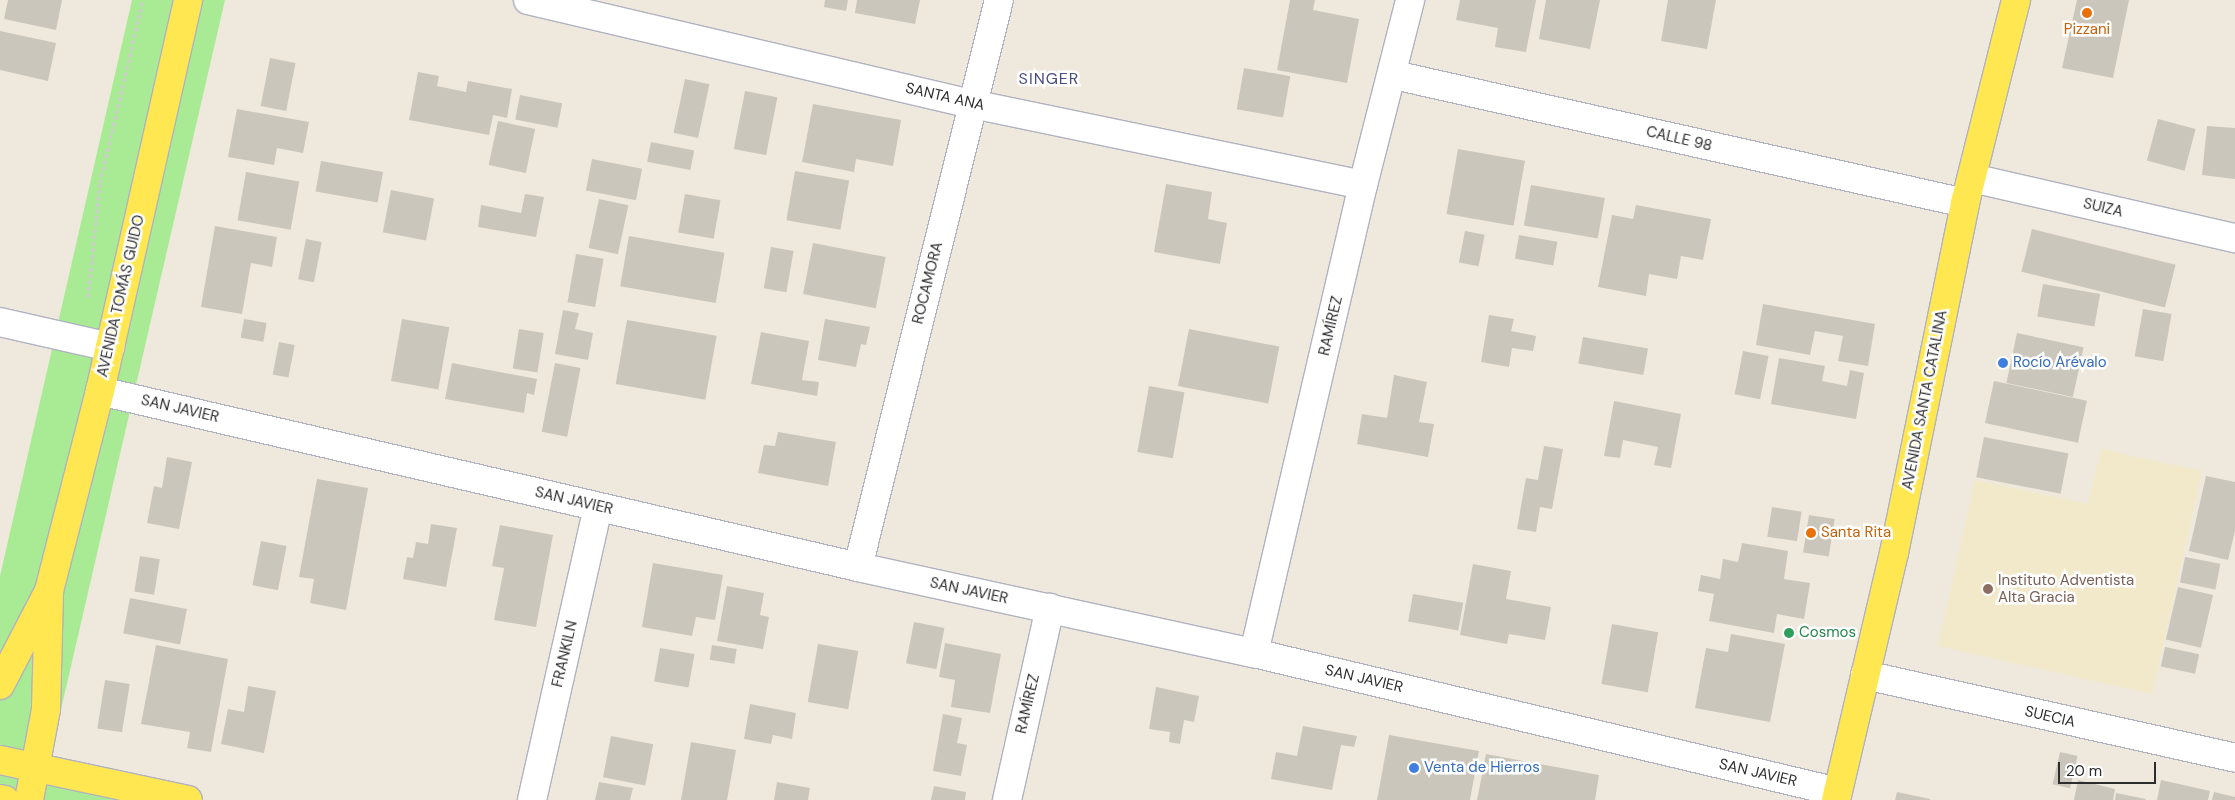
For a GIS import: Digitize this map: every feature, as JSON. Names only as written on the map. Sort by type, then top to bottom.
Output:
[{"type":"main road","name":"AVENIDA TOMÁS GUIDO","points":[[30,800],[38,768],[46,709],[49,591],[100,390],[188,0]]},
{"type":"main road","name":"AVENIDA SANTA CATALINA","points":[[1837,796],[1894,553],[1968,191],[2016,0]]},
{"type":"main road","name":"AVENIDA TOMÁS GUIDO","points":[[0,685],[49,591]]},
{"type":"main road","points":[[0,760],[188,800]]},
{"type":"main road","points":[[0,799],[6,800]]},
{"type":"street","name":"SANTA ANA","points":[[528,0],[972,104],[1363,185]]},
{"type":"street","name":"ROCAMORA","points":[[858,567],[999,0]]},
{"type":"street","name":"RAMÍREZ","points":[[1254,653],[1363,185],[1394,75],[1410,0]]},
{"type":"street","name":"CALLE 98","points":[[1394,75],[1968,191]]},
{"type":"street","name":"SUIZA","points":[[1968,191],[2235,238]]},
{"type":"street","points":[[0,322],[110,347]]},
{"type":"street","name":"SAN JAVIER","points":[[100,390],[858,567],[1254,653],[1837,796]]},
{"type":"street","name":"FRANKILN","points":[[532,800],[598,507]]},
{"type":"street","name":"RAMÍREZ","points":[[1007,800],[1050,608]]},
{"type":"street","name":"SUECIA","points":[[1865,675],[2235,758]]},
{"type":"shaded area","points":[[2101,449],[2202,471],[2152,694],[1938,646],[1975,480],[2088,504]]},
{"type":"green space","points":[[132,0],[225,0],[44,783],[117,800],[0,800],[0,576]]},
{"type":"building","points":[[8,0],[62,0],[56,30],[4,19]]},
{"type":"building","points":[[825,0],[848,0],[846,11],[824,7]]},
{"type":"building","points":[[857,0],[920,0],[915,24],[855,13]]},
{"type":"building","points":[[1290,0],[1315,0],[1313,10],[1359,19],[1347,83],[1277,70]]},
{"type":"building","points":[[1460,0],[1536,0],[1526,52],[1495,47],[1498,28],[1456,20]]},
{"type":"building","points":[[1546,0],[1600,0],[1590,49],[1539,39]]},
{"type":"building","points":[[1668,0],[1716,0],[1707,49],[1661,41]]},
{"type":"building","points":[[2077,0],[2129,0],[2113,78],[2062,68]]},
{"type":"building","points":[[0,31],[56,43],[48,81],[0,70]]},
{"type":"building","points":[[270,58],[296,63],[286,111],[261,106]]},
{"type":"building","points":[[1244,68],[1290,76],[1283,118],[1237,109]]},
{"type":"building","points":[[418,72],[439,76],[437,86],[466,92],[468,81],[512,89],[507,118],[493,115],[489,135],[409,120]]},
{"type":"building","points":[[685,79],[709,84],[698,138],[674,133]]},
{"type":"building","points":[[745,91],[777,97],[766,155],[734,149]]},
{"type":"building","points":[[520,95],[562,103],[557,128],[515,120]]},
{"type":"building","points":[[813,104],[901,120],[893,166],[856,159],[854,172],[802,162]]},
{"type":"building","points":[[237,109],[309,122],[303,153],[277,148],[274,165],[228,157]]},
{"type":"building","points":[[2158,119],[2196,129],[2185,171],[2147,161]]},
{"type":"building","points":[[498,121],[535,129],[526,173],[489,165]]},
{"type":"building","points":[[2207,126],[2235,128],[2235,179],[2202,175]]},
{"type":"building","points":[[651,142],[694,150],[690,170],[647,162]]},
{"type":"building","points":[[1458,149],[1525,161],[1514,226],[1447,214]]},
{"type":"building","points":[[592,159],[642,169],[636,200],[586,190]]},
{"type":"building","points":[[321,161],[383,172],[378,202],[316,192]]},
{"type":"building","points":[[795,171],[849,181],[840,230],[786,220]]},
{"type":"building","points":[[246,172],[299,181],[291,230],[237,220]]},
{"type":"building","points":[[1166,184],[1212,192],[1208,219],[1227,223],[1220,264],[1154,252]]},
{"type":"building","points":[[1531,185],[1605,198],[1598,238],[1524,225]]},
{"type":"building","points":[[391,190],[434,198],[426,241],[383,232]]},
{"type":"building","points":[[525,194],[544,197],[536,237],[478,227],[481,205],[521,213]]},
{"type":"building","points":[[685,194],[720,200],[714,239],[678,232]]},
{"type":"building","points":[[599,199],[628,205],[618,254],[589,248]]},
{"type":"building","points":[[1636,205],[1711,219],[1703,260],[1681,256],[1677,279],[1649,274],[1646,296],[1598,287],[1612,215],[1633,219]]},
{"type":"building","points":[[215,226],[277,237],[272,267],[251,263],[242,314],[201,307]]},
{"type":"building","points":[[2032,229],[2176,265],[2165,307],[2021,272]]},
{"type":"building","points":[[1465,231],[1485,235],[1479,266],[1459,262]]},
{"type":"building","points":[[1519,235],[1557,242],[1553,265],[1515,259]]},
{"type":"building","points":[[629,236],[725,253],[716,303],[620,286]]},
{"type":"building","points":[[306,239],[322,242],[314,282],[298,279]]},
{"type":"building","points":[[813,243],[886,257],[876,308],[803,294]]},
{"type":"building","points":[[771,247],[794,251],[786,292],[764,288]]},
{"type":"building","points":[[576,254],[604,259],[595,307],[567,302]]},
{"type":"building","points":[[2043,284],[2100,294],[2094,327],[2037,316]]},
{"type":"building","points":[[1763,304],[1875,324],[1868,366],[1838,361],[1843,336],[1815,331],[1810,355],[1756,345]]},
{"type":"building","points":[[2143,309],[2172,314],[2163,361],[2135,356]]},
{"type":"building","points":[[563,310],[579,313],[575,329],[593,333],[588,360],[555,354]]},
{"type":"building","points":[[1489,315],[1514,319],[1511,331],[1536,336],[1533,351],[1512,348],[1509,367],[1481,362]]},
{"type":"building","points":[[244,319],[267,323],[263,342],[241,338]]},
{"type":"building","points":[[402,319],[449,327],[438,389],[391,381]]},
{"type":"building","points":[[825,319],[870,327],[866,345],[861,344],[856,367],[818,360]]},
{"type":"building","points":[[627,320],[717,336],[705,400],[616,384]]},
{"type":"building","points":[[519,329],[544,333],[537,372],[513,369]]},
{"type":"building","points":[[1189,329],[1279,347],[1268,403],[1178,386]]},
{"type":"building","points":[[761,332],[809,341],[802,380],[819,382],[817,396],[751,384]]},
{"type":"building","points":[[2017,333],[2084,347],[2073,397],[2006,383]]},
{"type":"building","points":[[1583,337],[1648,348],[1643,375],[1578,364]]},
{"type":"building","points":[[279,342],[295,345],[288,377],[273,374]]},
{"type":"building","points":[[1743,351],[1769,356],[1760,399],[1735,394]]},
{"type":"building","points":[[1779,358],[1825,366],[1822,381],[1847,386],[1850,370],[1864,373],[1856,419],[1771,404]]},
{"type":"building","points":[[452,363],[537,379],[534,395],[527,393],[524,413],[445,399]]},
{"type":"building","points":[[555,363],[581,368],[567,437],[542,432]]},
{"type":"building","points":[[1394,375],[1427,382],[1419,422],[1434,424],[1428,457],[1357,444],[1362,414],[1387,418]]},
{"type":"building","points":[[1994,381],[2087,401],[2078,443],[1985,423]]},
{"type":"building","points":[[1149,386],[1184,392],[1173,458],[1137,452]]},
{"type":"building","points":[[1614,401],[1681,414],[1671,468],[1654,465],[1658,447],[1623,440],[1620,458],[1604,456]]},
{"type":"building","points":[[778,432],[836,442],[828,486],[758,473],[764,445],[775,446]]},
{"type":"building","points":[[1984,437],[2068,453],[2061,494],[1976,477]]},
{"type":"building","points":[[1544,446],[1563,449],[1552,509],[1540,507],[1536,532],[1517,529],[1526,478],[1538,480]]},
{"type":"building","points":[[167,457],[192,462],[179,529],[147,523],[154,486],[162,488]]},
{"type":"building","points":[[2206,476],[2235,482],[2235,531],[2228,560],[2189,551]]},
{"type":"building","points":[[317,479],[368,488],[346,610],[310,603],[314,579],[299,577]]},
{"type":"building","points":[[1772,507],[1802,512],[1797,541],[1767,537]]},
{"type":"building","points":[[1809,515],[1835,519],[1829,557],[1803,553]]},
{"type":"building","points":[[431,524],[457,528],[446,587],[403,579],[407,557],[413,558],[416,542],[428,544]]},
{"type":"building","points":[[500,525],[553,535],[536,627],[494,620],[504,568],[492,566]]},
{"type":"building","points":[[261,541],[287,546],[278,590],[252,585]]},
{"type":"building","points":[[1742,543],[1788,551],[1784,579],[1810,583],[1804,619],[1777,614],[1774,633],[1709,621],[1714,594],[1698,591],[1701,575],[1720,579],[1723,559],[1738,562]]},
{"type":"building","points":[[140,556],[160,559],[154,595],[134,592]]},
{"type":"building","points":[[2185,557],[2220,564],[2215,589],[2180,583]]},
{"type":"building","points":[[653,563],[723,575],[715,620],[696,617],[692,636],[642,627]]},
{"type":"building","points":[[1473,564],[1511,571],[1506,599],[1551,607],[1545,640],[1509,634],[1507,644],[1460,635]]},
{"type":"building","points":[[727,586],[764,593],[760,615],[769,617],[763,649],[717,641]]},
{"type":"building","points":[[2178,587],[2213,595],[2201,648],[2166,640]]},
{"type":"building","points":[[1413,594],[1463,603],[1458,630],[1408,622]]},
{"type":"building","points":[[130,598],[187,609],[180,644],[123,633]]},
{"type":"building","points":[[914,622],[944,628],[936,669],[906,663]]},
{"type":"building","points":[[1612,624],[1658,632],[1648,692],[1601,684]]},
{"type":"building","points":[[1731,634],[1785,644],[1770,722],[1695,708],[1706,648],[1728,652]]},
{"type":"building","points":[[945,643],[1001,654],[990,713],[951,707],[955,680],[939,677]]},
{"type":"building","points":[[818,644],[858,651],[848,709],[808,702]]},
{"type":"building","points":[[156,645],[228,659],[211,752],[187,748],[190,732],[141,724]]},
{"type":"building","points":[[712,645],[737,649],[734,664],[710,660]]},
{"type":"building","points":[[2165,647],[2199,654],[2195,674],[2161,667]]},
{"type":"building","points":[[660,648],[694,654],[689,688],[654,681]]},
{"type":"building","points":[[105,680],[130,684],[122,732],[97,728]]},
{"type":"building","points":[[248,686],[276,691],[264,753],[221,744],[228,709],[244,712]]},
{"type":"building","points":[[1156,687],[1199,696],[1194,722],[1184,720],[1180,744],[1169,742],[1170,732],[1149,729]]},
{"type":"building","points":[[750,704],[796,713],[792,739],[773,735],[771,744],[744,739]]},
{"type":"building","points":[[943,714],[962,718],[957,743],[967,745],[961,776],[933,771]]},
{"type":"building","points":[[1303,726],[1357,736],[1354,747],[1341,745],[1332,790],[1271,779],[1276,752],[1297,756]]},
{"type":"building","points":[[1389,735],[1479,751],[1470,800],[1377,800]]},
{"type":"building","points":[[611,736],[653,744],[645,785],[603,777]]},
{"type":"building","points":[[691,742],[736,750],[727,800],[681,800]]},
{"type":"building","points":[[2060,752],[2078,756],[2070,788],[2053,784]]},
{"type":"building","points":[[1486,754],[1599,775],[1595,800],[1477,800]]},
{"type":"building","points":[[2078,780],[2115,789],[2113,800],[2074,800]]},
{"type":"building","points":[[2161,780],[2210,791],[2208,800],[2157,800]]},
{"type":"building","points":[[599,782],[633,788],[630,800],[595,800]]},
{"type":"building","points":[[777,782],[810,788],[808,800],[774,800]]},
{"type":"building","points":[[934,786],[966,792],[965,800],[931,800]]},
{"type":"building","points":[[1897,792],[1930,799],[1930,800],[1895,800]]},
{"type":"building","points":[[2214,792],[2235,797],[2235,800],[2212,800]]},
{"type":"building","points":[[2116,793],[2146,799],[2115,800]]},
{"type":"place","name":"Pizzani","points":[[2087,13]]},
{"type":"place","name":"Rocío Arévalo","points":[[2003,363]]},
{"type":"place","name":"Santa Rita","points":[[1811,533]]},
{"type":"place","name":"Instituto Adventista Alta Gracia","points":[[1988,589]]},
{"type":"place","name":"Cosmos","points":[[1789,633]]},
{"type":"place","name":"Venta de Hierros","points":[[1414,768]]},
{"type":"district","name":"SINGER","points":[[1049,79]]}]
